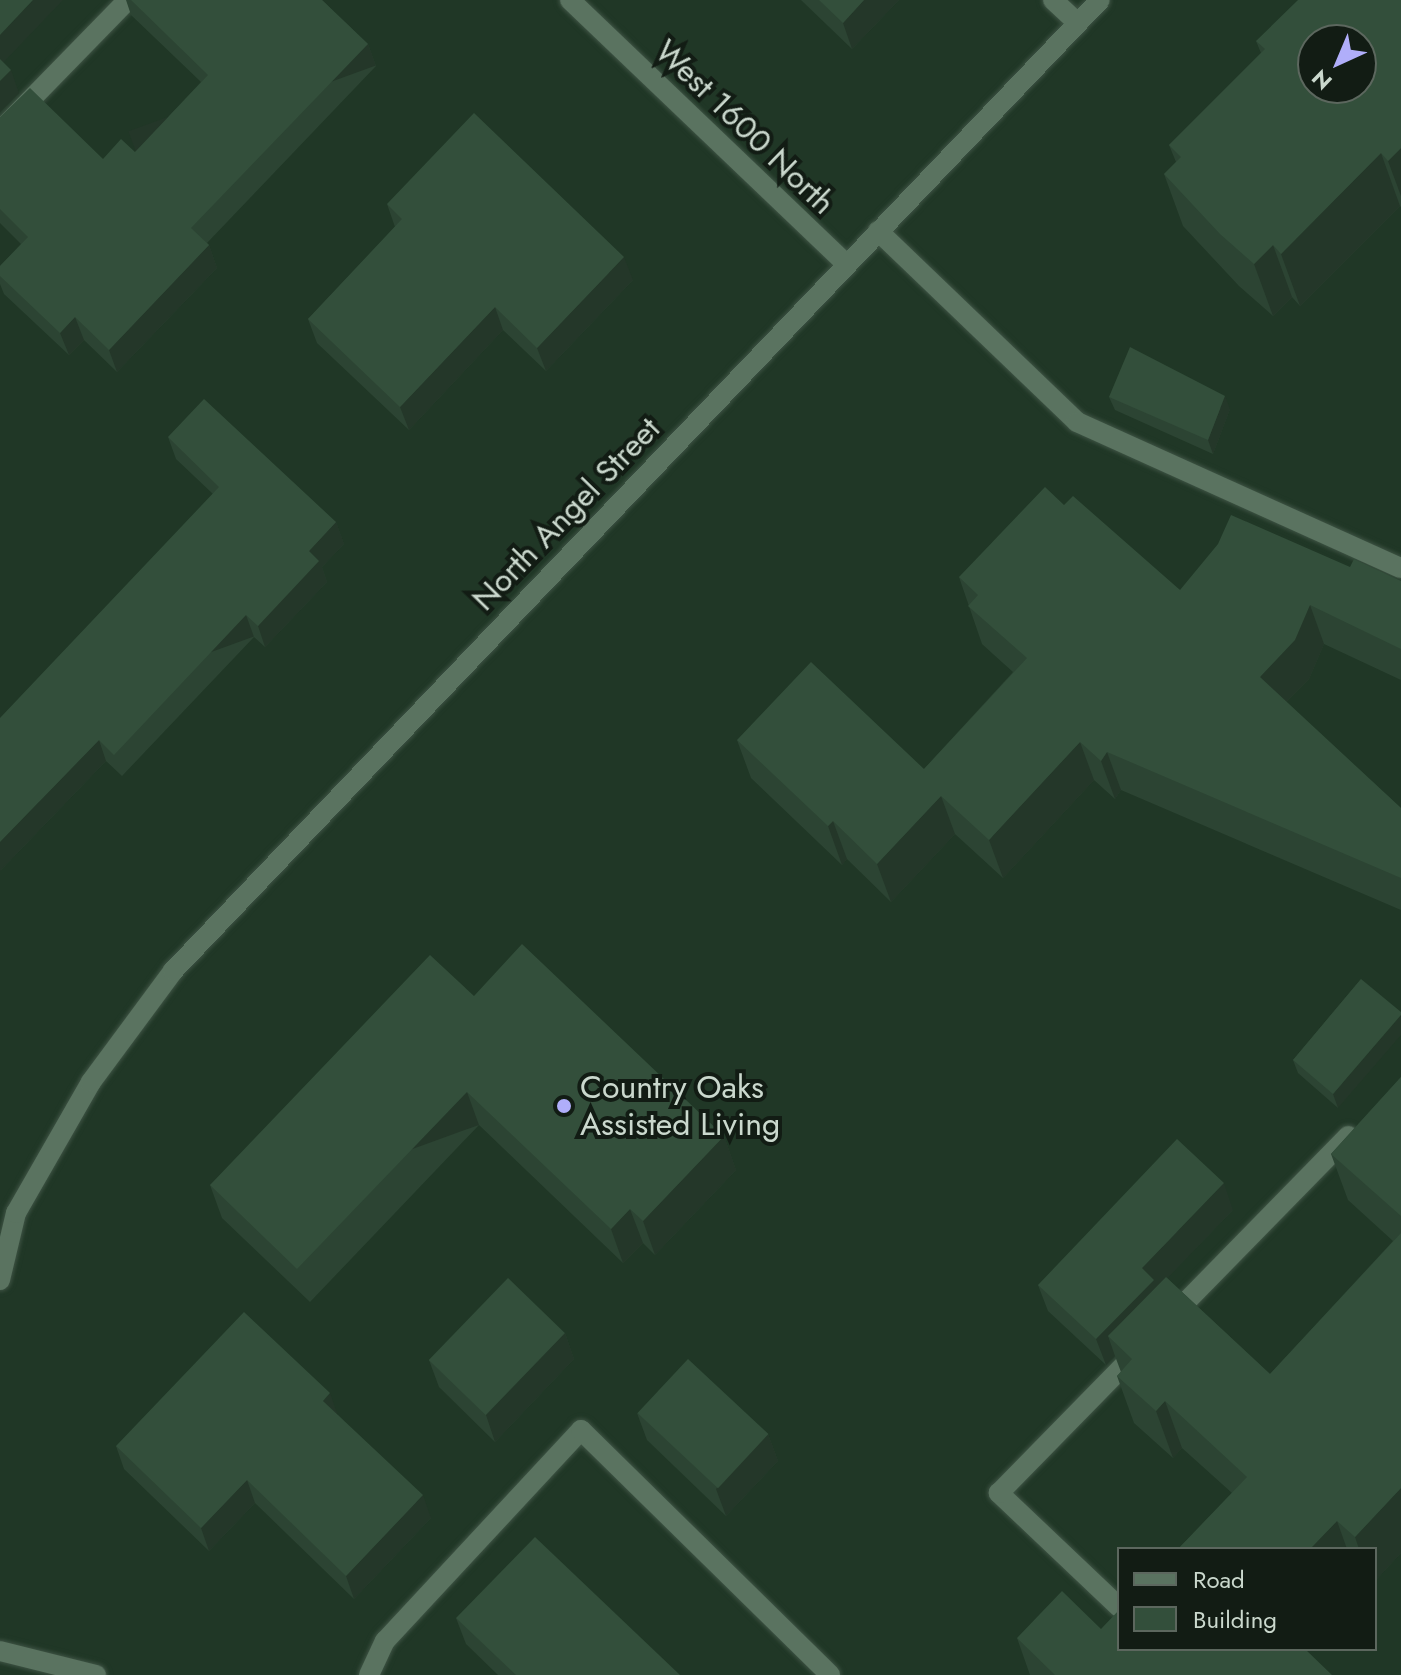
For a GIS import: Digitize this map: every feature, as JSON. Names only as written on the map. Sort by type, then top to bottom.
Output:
[{"type":"street","points":[[0,131],[128,0]]},
{"type":"street","name":"West 1600 North","points":[[570,0],[845,263]]},
{"type":"street","points":[[1053,0],[1078,23]]},
{"type":"street","name":"North Angel Street","points":[[0,1280],[16,1213],[91,1082],[173,971],[845,263],[1100,0]]},
{"type":"street","points":[[878,231],[1077,422],[1401,568]]},
{"type":"street","points":[[1117,1605],[999,1493],[1368,1116]]},
{"type":"street","points":[[369,1675],[385,1641],[581,1430],[830,1675]]},
{"type":"street","points":[[0,1651],[96,1675]]},
{"type":"building","points":[[0,0],[33,0],[0,35]]},
{"type":"building","points":[[131,0],[322,0],[368,44],[191,228],[209,245],[109,350],[75,317],[60,333],[0,276],[0,266],[28,237],[0,209],[0,117],[30,88],[103,159],[121,139],[135,152],[208,75]]},
{"type":"building","points":[[819,0],[864,0],[843,23]]},
{"type":"building","points":[[1298,0],[1401,0],[1401,148],[1388,161],[1381,153],[1281,254],[1273,245],[1254,264],[1220,234],[1164,174],[1181,157],[1169,145],[1265,49],[1256,41]]},
{"type":"building","points":[[0,59],[11,70],[0,81]]},
{"type":"building","points":[[474,113],[624,257],[537,348],[495,307],[400,407],[308,319],[402,219],[387,204]]},
{"type":"building","points":[[1130,347],[1225,396],[1208,440],[1109,397]]},
{"type":"building","points":[[204,399],[336,522],[309,551],[319,561],[258,626],[246,615],[114,755],[99,740],[0,842],[0,718],[219,487],[168,437]]},
{"type":"building","points":[[1045,487],[1064,505],[1073,496],[1180,590],[1218,544],[1231,515],[1350,567],[1354,559],[1401,581],[1401,649],[1310,605],[1295,640],[1260,677],[1401,808],[1401,878],[1107,752],[1101,761],[1080,742],[989,840],[941,796],[877,864],[833,821],[828,826],[737,740],[811,662],[924,769],[1027,658],[968,606],[978,595],[959,577]]},
{"type":"building","points":[[522,944],[724,1136],[643,1221],[630,1209],[611,1229],[467,1092],[297,1269],[210,1185],[430,955],[474,996]]},
{"type":"building","points":[[1361,979],[1401,1015],[1333,1094],[1293,1060]]},
{"type":"building","points":[[1401,1077],[1401,1216],[1331,1154]]},
{"type":"building","points":[[1177,1139],[1224,1183],[1142,1268],[1154,1280],[1096,1339],[1038,1285]]},
{"type":"building","points":[[1401,1233],[1401,1488],[1355,1537],[1337,1521],[1312,1547],[1180,1547],[1247,1477],[1165,1401],[1156,1411],[1117,1376],[1132,1359],[1108,1336],[1166,1277],[1270,1374]]},
{"type":"building","points":[[508,1278],[565,1333],[486,1415],[429,1360]]},
{"type":"building","points":[[244,1312],[330,1393],[323,1401],[423,1495],[346,1576],[247,1480],[201,1528],[116,1446]]},
{"type":"building","points":[[688,1359],[768,1434],[718,1488],[638,1413]]},
{"type":"building","points":[[535,1537],[680,1675],[516,1675],[456,1618]]},
{"type":"building","points":[[1062,1591],[1101,1629],[1117,1612],[1117,1651],[1307,1651],[1332,1675],[1055,1675],[1017,1638]]},
{"type":"place","name":"Country Oaks Assisted Living","points":[[564,1106]]}]
